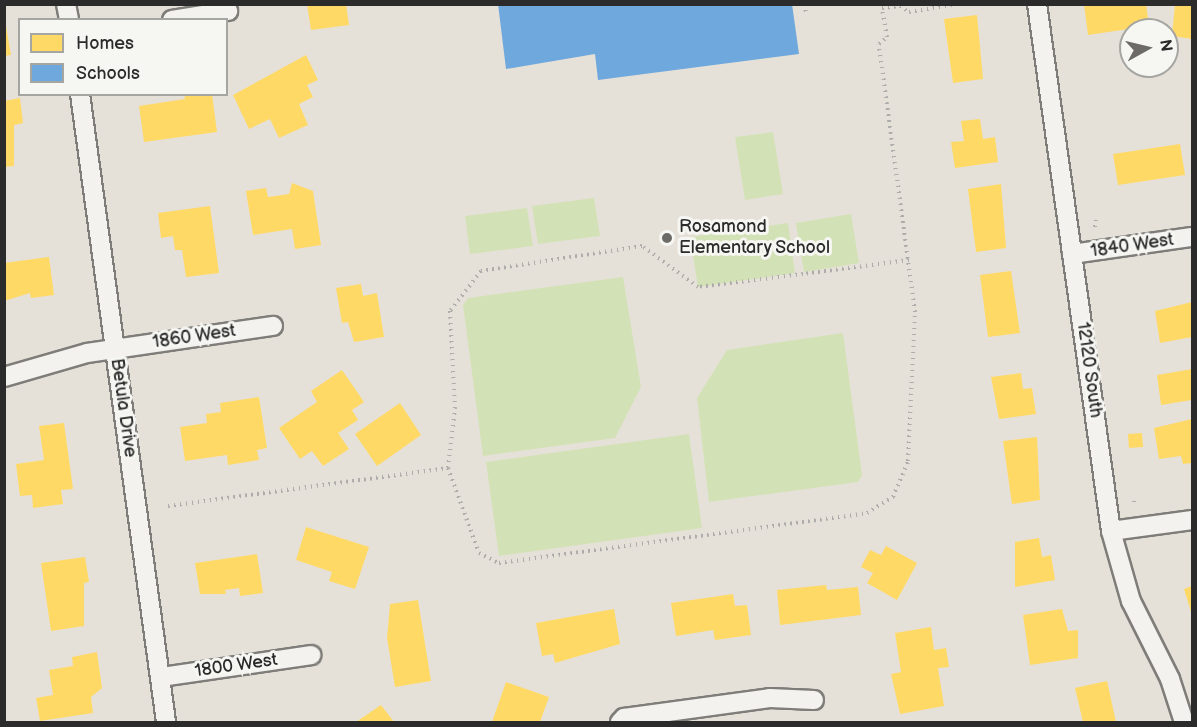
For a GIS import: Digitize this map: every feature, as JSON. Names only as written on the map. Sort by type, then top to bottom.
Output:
[{"type":"street","name":"12120 South","points":[[1037,4],[1111,531],[1131,601],[1170,679],[1184,723]]},
{"type":"street","points":[[184,18],[228,11]]},
{"type":"street","name":"Betula Drive","points":[[80,96],[166,723]]},
{"type":"street","name":"1840 West","points":[[1072,254],[1192,237]]},
{"type":"street","name":"1860 West","points":[[4,377],[115,349],[273,326]]},
{"type":"street","points":[[1111,531],[1192,520]]},
{"type":"street","name":"1800 West","points":[[161,677],[311,655]]},
{"type":"street","points":[[622,720],[770,698],[814,700]]},
{"type":"path","points":[[805,4],[806,13]]},
{"type":"path","points":[[909,260],[698,287],[642,246],[481,271],[450,311],[455,407],[448,468],[479,553],[500,563],[867,513],[893,497],[908,461],[915,312],[879,44],[887,37],[882,8],[900,6],[909,12],[958,4]]},
{"type":"path","points":[[1095,226],[1096,220]]},
{"type":"path","points":[[168,506],[448,468]]},
{"type":"green space","points":[[773,132],[783,194],[745,200],[735,137]]},
{"type":"green space","points":[[594,198],[600,236],[538,244],[532,206]]},
{"type":"green space","points":[[527,208],[533,246],[470,254],[465,216]]},
{"type":"green space","points":[[851,214],[859,263],[804,272],[796,223]]},
{"type":"green space","points":[[788,223],[795,273],[698,287],[690,237]]},
{"type":"green space","points":[[623,277],[641,387],[615,438],[483,456],[463,305],[468,298]]},
{"type":"green space","points":[[843,333],[862,475],[858,482],[709,502],[697,398],[727,350]]},
{"type":"green space","points":[[689,434],[702,528],[499,556],[486,462]]},
{"type":"building: Homes","points":[[307,4],[346,4],[349,25],[311,30]]},
{"type":"building: Homes","points":[[1084,4],[1146,4],[1148,18],[1119,18],[1119,30],[1088,35]]},
{"type":"building: Homes","points":[[1175,4],[1192,5],[1192,39],[1179,37],[1179,18],[1174,18]]},
{"type":"building: Homes","points":[[4,14],[11,55],[4,56]]},
{"type":"building: Homes","points":[[977,15],[983,79],[953,83],[944,19]]},
{"type":"building: Homes","points":[[306,55],[318,80],[307,85],[313,97],[299,104],[308,125],[279,138],[270,119],[249,129],[233,95]]},
{"type":"building: Homes","points":[[184,96],[212,96],[217,132],[144,142],[139,106],[185,99]]},
{"type":"building: Homes","points":[[20,98],[23,123],[14,125],[14,166],[4,167],[4,101]]},
{"type":"building: Homes","points":[[980,119],[983,139],[995,137],[998,162],[955,168],[951,142],[964,141],[961,121]]},
{"type":"building: Homes","points":[[1180,144],[1185,175],[1118,185],[1113,154]]},
{"type":"building: Homes","points":[[292,183],[313,191],[321,245],[295,249],[292,229],[253,235],[246,191],[266,188],[268,197],[289,194]]},
{"type":"building: Homes","points":[[1001,184],[1006,248],[976,252],[968,189]]},
{"type":"building: Homes","points":[[210,206],[219,273],[186,277],[182,250],[175,250],[173,236],[161,238],[158,213]]},
{"type":"building: Homes","points":[[49,257],[54,295],[31,298],[30,293],[4,301],[4,263]]},
{"type":"building: Homes","points":[[1011,271],[1020,333],[988,337],[980,275]]},
{"type":"building: Homes","points":[[361,284],[363,296],[377,293],[384,337],[354,342],[348,322],[342,323],[336,288]]},
{"type":"building: Homes","points":[[1192,302],[1192,337],[1160,343],[1155,311]]},
{"type":"building: Homes","points":[[1192,369],[1192,400],[1161,405],[1157,375]]},
{"type":"building: Homes","points":[[342,370],[364,402],[352,410],[358,420],[338,433],[349,449],[323,466],[312,451],[300,459],[279,428],[317,402],[311,391]]},
{"type":"building: Homes","points":[[1021,373],[1023,389],[1032,388],[1036,414],[999,419],[991,377]]},
{"type":"building: Homes","points":[[259,397],[267,448],[257,450],[259,460],[228,465],[227,455],[185,461],[180,427],[207,423],[206,414],[221,412],[220,403]]},
{"type":"building: Homes","points":[[400,403],[421,435],[377,466],[355,434]]},
{"type":"building: Homes","points":[[1192,419],[1192,463],[1183,464],[1181,456],[1159,459],[1154,428]]},
{"type":"building: Homes","points":[[64,423],[73,489],[61,490],[63,504],[33,508],[32,495],[20,496],[16,464],[44,460],[39,426]]},
{"type":"building: Homes","points":[[1142,433],[1143,447],[1129,448],[1128,434]]},
{"type":"building: Homes","points":[[1037,437],[1040,500],[1012,504],[1003,441]]},
{"type":"building: Homes","points":[[306,527],[369,547],[355,589],[329,581],[332,572],[296,560]]},
{"type":"building: Homes","points":[[1039,538],[1042,557],[1051,555],[1055,580],[1015,587],[1015,542]]},
{"type":"building: Homes","points":[[886,546],[917,563],[897,600],[867,583],[873,573],[861,567],[870,550],[881,555]]},
{"type":"building: Homes","points":[[257,554],[263,593],[240,596],[239,588],[225,590],[226,594],[200,594],[195,563]]},
{"type":"building: Homes","points":[[85,557],[89,582],[84,583],[84,626],[51,631],[41,563]]},
{"type":"building: Homes","points":[[826,585],[827,590],[858,587],[861,615],[780,625],[777,590]]},
{"type":"building: Homes","points":[[1192,586],[1192,615],[1184,589]]},
{"type":"building: Homes","points":[[733,594],[735,606],[747,605],[751,635],[715,640],[713,630],[676,636],[671,603]]},
{"type":"building: Homes","points":[[418,600],[431,681],[395,687],[387,638],[390,604]]},
{"type":"building: Homes","points":[[614,609],[620,644],[555,663],[553,654],[542,656],[536,623]]},
{"type":"building: Homes","points":[[1062,609],[1068,631],[1078,630],[1078,658],[1030,665],[1023,615]]},
{"type":"building: Homes","points":[[931,627],[934,650],[946,648],[949,667],[938,668],[944,706],[900,714],[891,674],[901,672],[895,633]]},
{"type":"building: Homes","points":[[97,652],[102,688],[91,697],[93,713],[40,721],[36,698],[53,695],[49,670],[73,666],[72,657]]},
{"type":"building: Homes","points":[[1107,681],[1116,722],[1083,722],[1075,688]]},
{"type":"building: Homes","points":[[506,682],[549,697],[540,722],[492,722]]},
{"type":"building: Homes","points":[[381,705],[394,722],[356,722]]},
{"type":"building: Schools","points":[[498,4],[792,4],[799,54],[598,80],[595,54],[506,69]]},
{"type":"place","name":"Rosamond Elementary School","points":[[667,238]]}]
